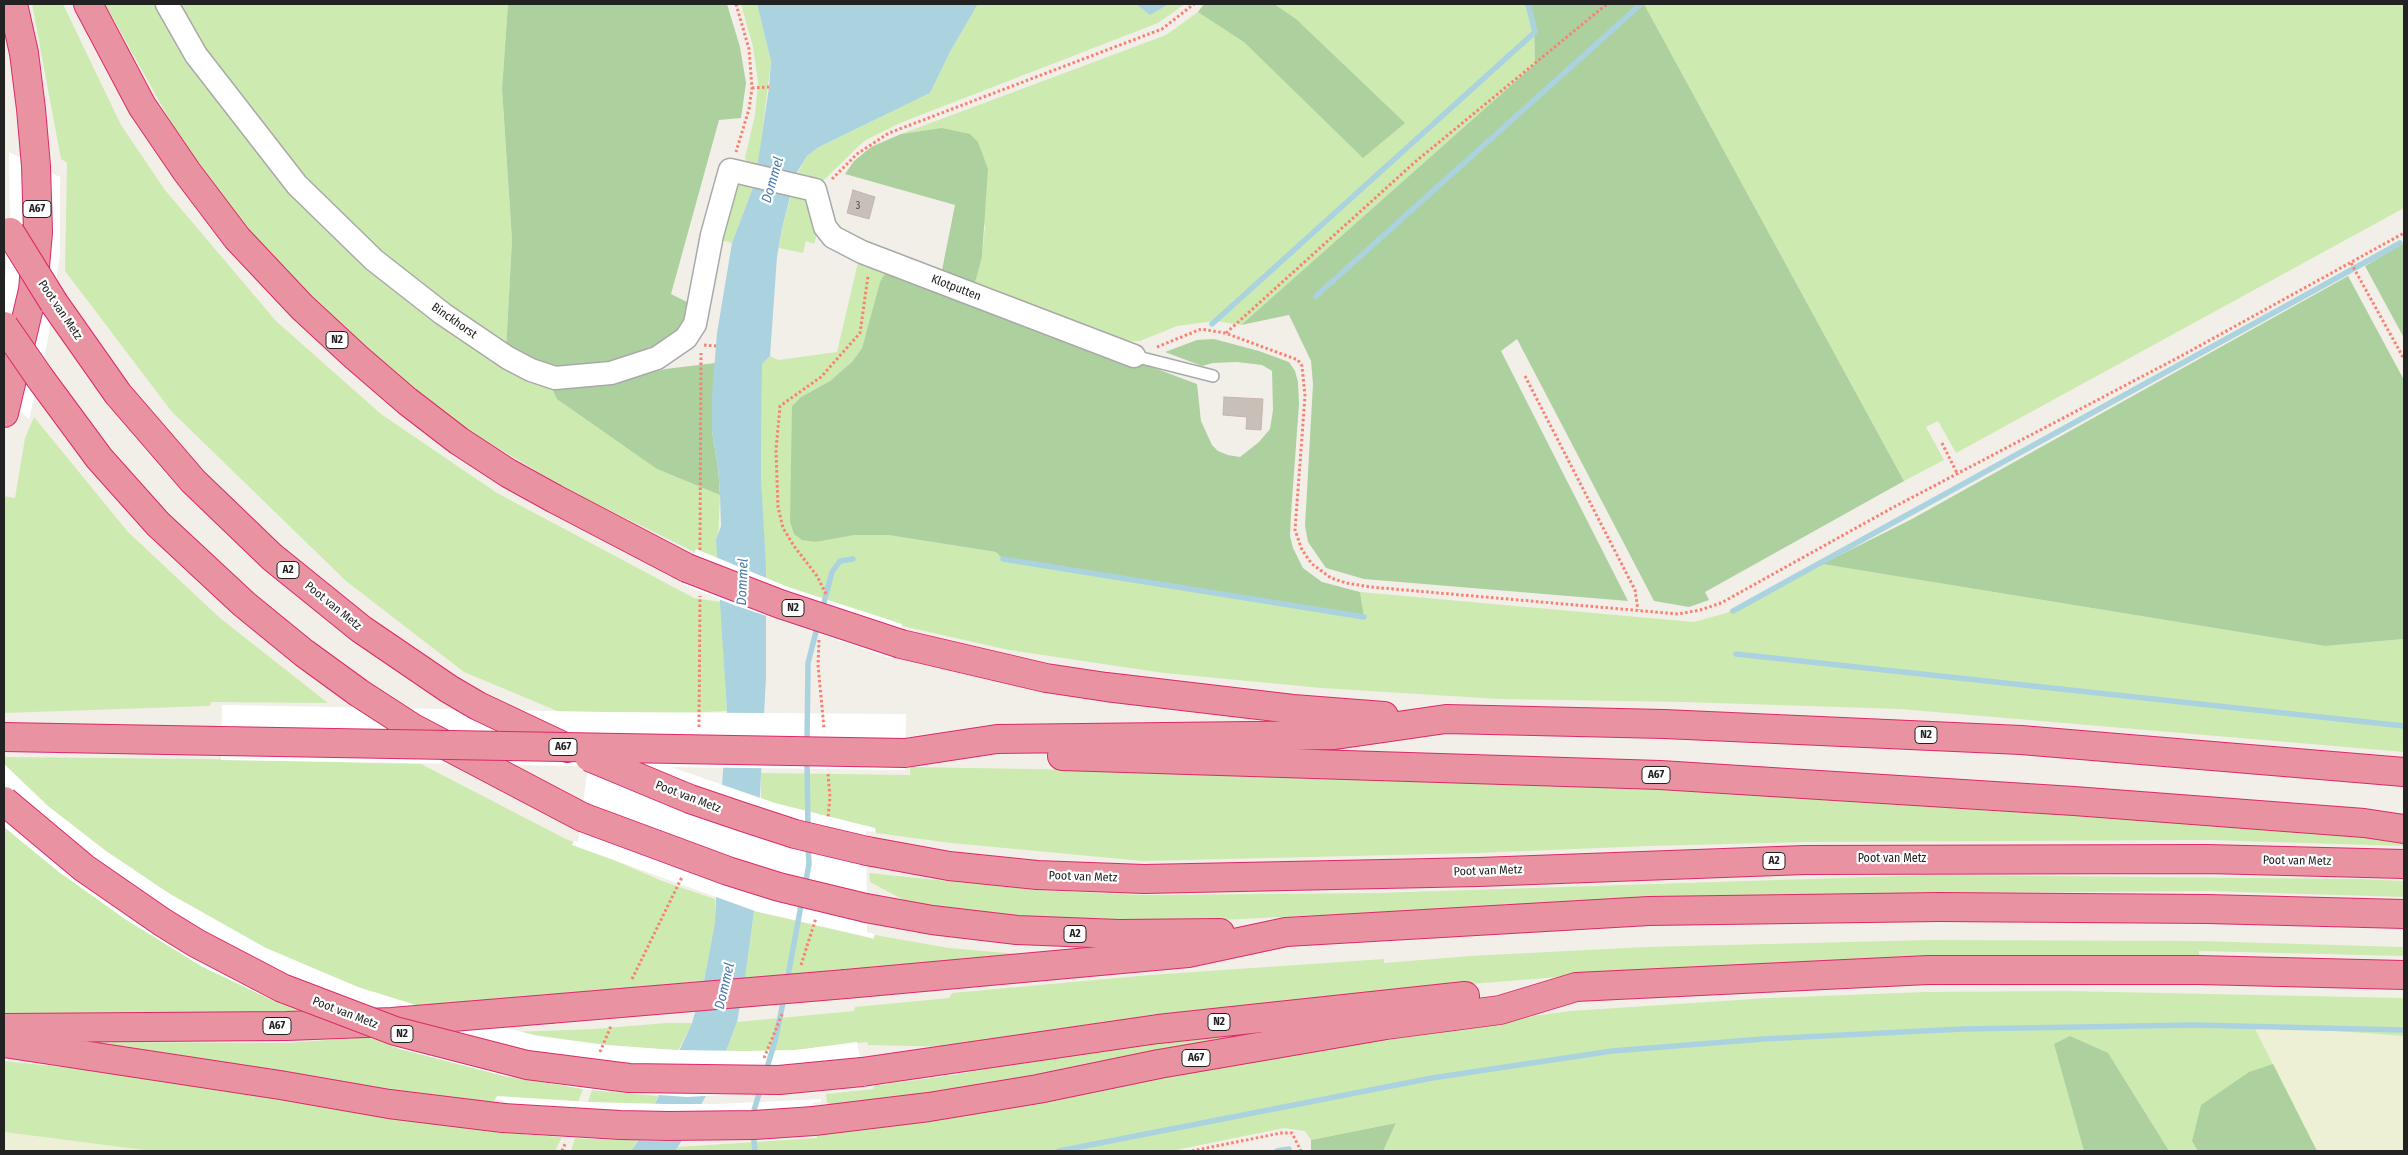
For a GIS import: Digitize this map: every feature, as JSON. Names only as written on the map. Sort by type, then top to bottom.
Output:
[{"type":"highway","name":"A67","points":[[4,413],[33,290],[38,232],[36,166],[31,109],[24,53],[13,4]]},
{"type":"highway","name":"N2","points":[[88,4],[142,106],[187,172],[237,238],[302,307],[356,358],[407,401],[459,441],[508,473],[687,568],[780,604],[900,644],[1046,678],[1125,690],[1360,715],[1664,724],[2021,740],[2404,772]]},
{"type":"highway","name":"Poot van Metz","points":[[7,226],[54,303],[118,394],[193,481],[272,557],[361,629],[450,689],[521,727],[690,799],[795,834],[867,851],[949,866],[1037,875],[1144,880],[1335,876],[1814,860],[2207,859],[2404,864]]},
{"type":"highway","name":"A2","points":[[4,326],[99,458],[158,524],[244,604],[304,653],[359,693],[413,728],[582,817],[728,871],[866,908],[932,920],[1068,934],[1286,932],[1648,911],[1828,908],[2207,909],[2404,914]]},
{"type":"highway","name":"N2","points":[[905,753],[997,739],[1335,735],[1446,719]]},
{"type":"highway","name":"A67","points":[[4,737],[1154,758],[1660,775],[2074,801],[2364,823],[2404,829]]},
{"type":"highway","name":"Poot van Metz","points":[[4,801],[84,868],[162,922],[196,943],[282,988],[395,1031],[519,1063],[562,1071],[621,1078],[659,1080],[779,1080],[862,1072],[1158,1029],[1474,995],[1576,988]]},
{"type":"highway","name":"A67","points":[[4,1028],[287,1026],[392,1022],[846,984],[1188,952],[1286,932]]},
{"type":"highway","name":"N2","points":[[1576,988],[1928,970],[2199,970],[2404,976]]},
{"type":"highway","name":"A67","points":[[4,1042],[250,1080],[389,1104],[503,1118],[620,1125],[754,1125],[814,1121],[929,1107],[1020,1092],[1159,1064],[1386,1025],[1500,1010],[1576,988]]},
{"type":"street","name":"Binckhorst","points":[[168,4],[196,55],[297,185],[367,254],[443,314],[508,358],[555,378],[611,373],[657,358],[686,338],[695,324],[712,235],[738,171]]},
{"type":"street","points":[[738,171],[809,188]]},
{"type":"street","name":"Klotputten","points":[[809,188],[825,227],[833,237],[862,252],[1134,356]]},
{"type":"lane","name":"Klotputten","points":[[1134,356],[1213,376]]},
{"type":"path","points":[[736,4],[748,49],[752,88],[738,171]]},
{"type":"path","points":[[809,188],[825,187],[857,154],[889,133],[1162,29],[1194,4]]},
{"type":"path","points":[[1225,334],[1415,162],[1606,4]]},
{"type":"path","points":[[752,88],[769,87]]},
{"type":"path","points":[[1134,356],[1201,329],[1225,334],[1292,356],[1298,360],[1302,366],[1305,396],[1295,530],[1302,550],[1320,571],[1330,578],[1371,587],[1678,614],[1700,610],[1721,603],[1892,508],[1958,475],[2404,233]]},
{"type":"path","points":[[825,602],[824,587],[783,528],[778,508],[776,450],[780,406],[821,377],[860,333],[869,280],[862,252]]},
{"type":"path","points":[[2351,263],[2404,359]]},
{"type":"path","points":[[1525,376],[1635,590],[1638,610]]},
{"type":"path","points":[[1942,443],[1958,475]]},
{"type":"path","points":[[821,630],[818,665],[824,731]]},
{"type":"path","points":[[827,768],[830,797],[828,824]]},
{"type":"path","points":[[799,969],[818,910]]},
{"type":"path","points":[[763,1060],[785,1006]]},
{"type":"path","points":[[1192,1151],[1292,1132],[1301,1151]]},
{"type":"green space","points":[[32,4],[63,4],[121,125],[165,190],[276,321],[381,414],[497,493],[694,598],[721,602],[727,711],[574,718],[464,672],[346,581],[172,412],[65,271],[67,163],[61,159]]},
{"type":"green space","points":[[105,4],[159,4],[190,60],[439,322],[504,369],[552,388],[657,469],[720,495],[717,563],[570,491],[466,429],[413,392],[313,302],[215,191],[192,160]]},
{"type":"green space","points":[[176,4],[508,4],[502,90],[512,240],[506,350],[379,255],[304,180],[203,52]]},
{"type":"green space","points":[[508,4],[727,4],[740,47],[746,83],[741,118],[719,120],[671,294],[687,302],[691,314],[679,334],[655,351],[605,367],[555,371],[506,350],[512,240],[502,89]]},
{"type":"green space","points":[[741,4],[757,4],[771,61],[758,167],[747,162],[745,158],[755,115],[758,82],[753,47]]},
{"type":"green space","points":[[978,4],[1136,4],[1150,14],[1169,4],[1185,4],[1158,23],[900,123],[864,141],[824,180],[816,182],[797,174],[807,156],[819,147],[930,93],[951,50]]},
{"type":"green space","points":[[1204,4],[1525,4],[1534,26],[1535,64],[1241,325],[1215,321],[1177,326],[1140,341],[1123,341],[975,283],[982,257],[985,226],[930,130],[901,134],[1166,35],[1198,12]]},
{"type":"green space","points":[[1204,4],[1274,4],[1296,19],[1405,123],[1363,158],[1244,42],[1198,12]]},
{"type":"green space","points":[[1525,4],[1644,4],[1904,481],[1705,592],[1709,600],[1689,607],[1654,601],[1517,339],[1501,351],[1628,601],[1364,579],[1326,568],[1308,542],[1305,526],[1313,384],[1311,361],[1289,315],[1241,325],[1535,64],[1534,26]]},
{"type":"green space","points":[[1644,4],[2404,4],[2404,208],[1956,453],[1938,421],[1926,427],[1944,460],[1904,481]]},
{"type":"green space","points":[[942,128],[970,134],[978,142],[988,169],[982,257],[975,283],[942,270],[955,205],[845,174],[854,161],[871,147],[901,134]]},
{"type":"green space","points":[[739,179],[755,182],[732,243],[717,239]]},
{"type":"green space","points":[[793,188],[806,193],[817,234],[814,244],[806,241],[803,253],[779,248],[782,228]]},
{"type":"green space","points":[[2404,243],[2404,338],[2365,266]]},
{"type":"green space","points":[[859,258],[893,270],[880,282],[862,348],[850,365],[830,381],[801,397],[816,542],[855,535],[888,535],[996,552],[1003,559],[1364,617],[1360,592],[1694,622],[1726,613],[1822,564],[2325,646],[2404,639],[2404,752],[1900,709],[1684,702],[1498,699],[1321,688],[1164,673],[1009,650],[902,626],[792,593],[766,582],[761,476],[762,364],[770,356],[778,360],[837,352]]},
{"type":"green space","points":[[893,270],[1197,384],[1201,421],[1212,445],[1218,451],[1228,455],[1240,457],[1259,442],[1270,429],[1273,410],[1272,371],[1262,365],[1237,362],[1213,363],[1202,366],[1165,352],[1197,340],[1214,339],[1259,351],[1289,362],[1295,371],[1298,382],[1299,404],[1290,536],[1293,548],[1303,568],[1322,582],[1360,592],[1364,617],[1003,559],[996,552],[888,535],[855,535],[816,542],[802,540],[794,534],[790,522],[792,406],[801,397],[830,381],[852,362],[862,348],[880,282],[884,275]]},
{"type":"green space","points":[[2348,276],[2404,380],[2404,639],[2325,646],[1822,564],[1912,519]]},
{"type":"green space","points":[[715,363],[712,432],[718,467],[720,495],[657,469],[557,399],[552,388],[615,383],[665,369]]},
{"type":"green space","points":[[34,417],[128,532],[220,618],[328,703],[211,702],[210,706],[4,713],[4,496],[15,498],[25,438]]},
{"type":"green space","points":[[4,757],[421,764],[564,838],[662,881],[715,899],[715,922],[704,981],[446,1007],[152,1019],[4,1017]]},
{"type":"green space","points":[[910,767],[1154,771],[1659,788],[2074,814],[2404,839],[2404,846],[2209,840],[1808,842],[1478,853],[1143,861],[951,843],[876,833],[876,829],[761,800],[761,773],[910,775]]},
{"type":"green space","points":[[869,873],[1036,890],[1143,895],[1377,893],[1931,875],[2404,881],[2404,897],[2208,891],[1804,894],[1648,899],[1140,924],[1036,922],[915,906],[870,882]]},
{"type":"green space","points":[[754,911],[874,939],[875,935],[949,948],[1052,957],[745,979]]},
{"type":"green space","points":[[1930,940],[2199,941],[2404,947],[2404,956],[2199,951],[2199,959],[1646,970],[1471,984],[956,1047],[868,1045],[867,1042],[768,1053],[725,1054],[737,1022],[854,1011],[855,1007],[949,998],[952,993],[1150,975],[1384,959],[1384,963],[1470,956],[1645,947]]},
{"type":"green space","points":[[2065,991],[2404,998],[2404,1036],[2253,1025],[2317,1151],[1383,1151],[1396,1123],[1311,1140],[1305,1131],[1284,1128],[1171,1151],[675,1151],[678,1147],[817,1138],[817,1135],[1404,1033],[1570,1011],[1769,998],[1926,992]]},
{"type":"green space","points":[[1424,1011],[846,1110],[827,1103],[826,1094],[873,1089],[874,1086],[960,1074],[1044,1058],[1159,1040]]},
{"type":"green space","points":[[666,1023],[692,1023],[678,1051],[598,1044],[512,1032],[594,1029]]},
{"type":"green space","points":[[2253,1025],[2404,1036],[2404,1151],[2317,1151]]},
{"type":"green space","points":[[2070,1036],[2108,1053],[2169,1151],[2084,1151],[2054,1044]]},
{"type":"green space","points":[[368,1037],[397,1047],[502,1074],[583,1089],[578,1102],[496,1097],[494,1102],[438,1102],[80,1042],[288,1043]]},
{"type":"green space","points":[[4,1061],[226,1084],[495,1128],[495,1132],[562,1137],[555,1151],[152,1151],[4,1132]]},
{"type":"green space","points":[[2273,1064],[2317,1151],[2198,1151],[2192,1141],[2201,1105],[2249,1072]]},
{"type":"green space","points":[[592,1090],[658,1096],[654,1106],[588,1102]]},
{"type":"green space","points":[[1396,1123],[1383,1151],[1311,1151],[1311,1140]]},
{"type":"green space","points":[[4,1132],[152,1151],[4,1151]]},
{"type":"green space","points":[[575,1138],[638,1140],[631,1151],[571,1151]]},
{"type":"water","name":"Dommel","points":[[757,4],[978,4],[951,50],[930,93],[819,147],[807,156],[796,174],[782,228],[777,257],[770,356],[762,364],[761,476],[766,568],[766,677],[754,911],[745,979],[737,1022],[725,1054],[709,1090],[678,1147],[675,1151],[631,1151],[638,1141],[692,1023],[704,981],[715,922],[727,711],[716,540],[721,526],[720,495],[718,467],[712,432],[712,396],[717,333],[732,243],[755,182],[769,87],[771,61]]},
{"type":"water","points":[[1136,4],[1169,4],[1150,15]]},
{"type":"pier","points":[[9,152],[60,177],[60,254],[48,339],[29,419],[4,398],[4,289],[10,232]]},
{"type":"pier","points":[[696,549],[788,587],[902,624],[893,659],[731,604],[682,584]]},
{"type":"pier","points":[[222,705],[606,712],[906,714],[905,770],[671,767],[775,803],[875,828],[875,832],[866,831],[867,932],[874,934],[873,938],[755,911],[572,845],[574,841],[578,842],[588,766],[221,760]]},
{"type":"pier","points":[[4,764],[48,806],[106,851],[170,894],[266,948],[358,987],[419,1006],[538,1036],[604,1045],[676,1050],[743,1051],[796,1050],[857,1042],[865,1087],[687,1097],[591,1090],[504,1076],[400,1049],[276,1002],[201,966],[125,919],[59,872],[4,827]]},
{"type":"pier","points":[[497,1096],[590,1102],[665,1104],[718,1104],[821,1099],[821,1102],[813,1103],[815,1131],[822,1130],[823,1134],[661,1141],[576,1138],[495,1132],[495,1128],[503,1128],[505,1101],[496,1099]]},
{"type":"building","points":[[853,190],[875,197],[869,219],[847,213]]},
{"type":"building","points":[[1224,397],[1263,399],[1261,430],[1246,429],[1247,417],[1223,415]]},
{"type":"waterway","points":[[1212,324],[1535,32],[1528,4]]},
{"type":"waterway","points":[[1316,296],[1641,4]]},
{"type":"waterway","points":[[1733,611],[2400,243]]},
{"type":"waterway","points":[[822,610],[832,572],[840,561],[853,559]]},
{"type":"waterway","points":[[1003,559],[1364,617]]},
{"type":"waterway","points":[[807,743],[808,663],[818,624]]},
{"type":"waterway","points":[[1736,654],[2404,726]]},
{"type":"waterway","points":[[807,758],[808,828]]},
{"type":"waterway","points":[[805,886],[809,864],[808,845]]},
{"type":"waterway","points":[[787,981],[802,900]]},
{"type":"waterway","points":[[766,1071],[775,1041],[784,998]]},
{"type":"waterway","points":[[1059,1151],[1432,1078],[1612,1051],[1763,1039],[1963,1029],[2193,1025],[2404,1030]]},
{"type":"waterway","points":[[752,1117],[761,1087]]},
{"type":"waterway","points":[[753,1131],[755,1151]]},
{"type":"waterway","points":[[1277,1151],[1289,1149]]}]
